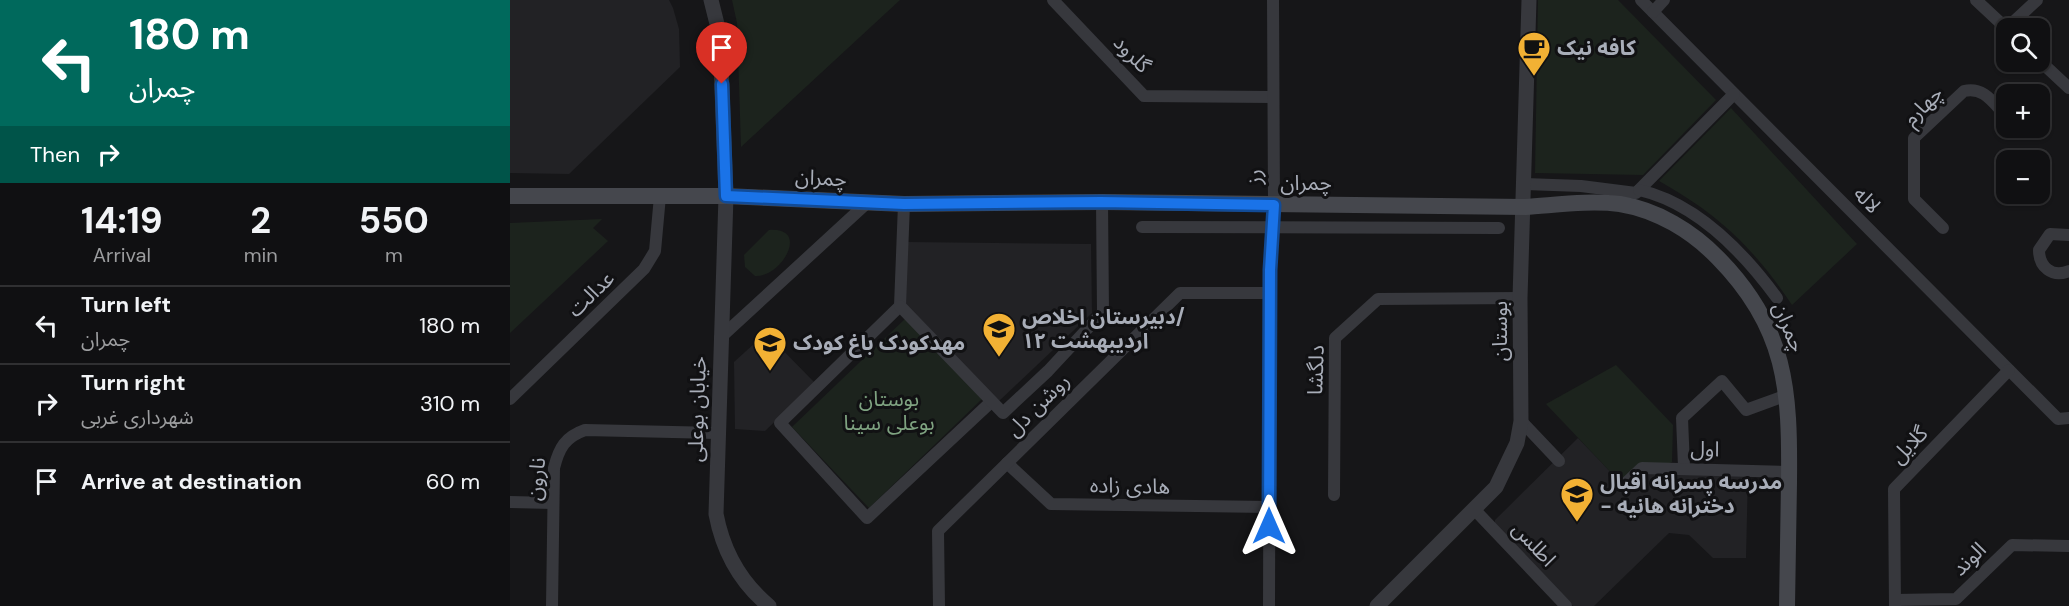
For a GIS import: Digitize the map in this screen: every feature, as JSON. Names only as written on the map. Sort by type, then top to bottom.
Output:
[{"type":"main road","name":"چمران","points":[[510,196],[726,196],[904,204],[1101,202],[1525,207],[1595,202],[1622,205],[1655,214],[1687,231],[1725,265],[1754,303],[1773,338],[1787,395],[1789,472],[1787,606]]},
{"type":"street","name":"خیابان بوعلی","points":[[711,0],[720,36],[726,196],[716,514],[720,534],[740,575],[769,606]]},
{"type":"street","name":"رز","points":[[1269,606],[1270,293],[1274,205],[1273,0]]},
{"type":"street","name":"بوستان","points":[[1377,606],[1496,487],[1517,443],[1521,421],[1520,298],[1525,207],[1529,0]]},
{"type":"street","name":"لاله","points":[[1641,0],[2058,419],[2069,418]]},
{"type":"street","points":[[1653,12],[1664,0]]},
{"type":"street","points":[[1976,0],[1996,19]]},
{"type":"street","points":[[2018,18],[2037,0]]},
{"type":"street","name":"گلرود","points":[[1060,2],[1144,96],[1272,98]]},
{"type":"street","points":[[2050,70],[2069,88]]},
{"type":"street","name":"چهارم","points":[[1943,228],[1914,199],[1914,138],[1964,91],[1974,89],[1983,93],[1996,106]]},
{"type":"street","points":[[1525,184],[1581,186],[1636,193],[1734,94]]},
{"type":"street","points":[[1639,190],[1659,194],[1727,242],[1753,266],[1777,298]]},
{"type":"street","name":"عدالت","points":[[510,399],[644,269],[655,251],[660,196]]},
{"type":"street","points":[[720,338],[868,202]]},
{"type":"street","points":[[900,306],[1003,413],[1048,371],[1103,312],[1101,202]]},
{"type":"street","points":[[904,204],[900,306],[780,423],[867,518],[991,402]]},
{"type":"street","points":[[1142,227],[1499,228]]},
{"type":"street","points":[[2069,235],[2057,232],[2050,234],[2045,238],[2039,250],[2041,263],[2045,268],[2057,274],[2069,272]]},
{"type":"street","name":"روشن دل","points":[[939,606],[938,531],[1180,293],[1270,293]]},
{"type":"street","name":"دلگشا","points":[[1334,495],[1335,338],[1378,298],[1520,298]]},
{"type":"street","name":"گلایل","points":[[1895,603],[1894,489],[2009,370]]},
{"type":"street","points":[[1684,467],[1682,418],[1722,381],[1746,410],[1787,395]]},
{"type":"street","points":[[1521,421],[1559,461]]},
{"type":"street","name":"نارون","points":[[552,606],[553,502],[560,447],[575,434],[585,430],[717,433]]},
{"type":"street","name":"هادی زاده","points":[[1007,463],[1051,504],[1269,507]]},
{"type":"street","name":"اول","points":[[1626,483],[1642,468],[1684,467],[1789,472]]},
{"type":"street","points":[[510,502],[553,502]]},
{"type":"street","name":"اطلس","points":[[1474,509],[1560,604]]},
{"type":"street","name":"الوند","points":[[1895,603],[1956,599],[2012,545],[2069,546]]},
{"type":"shaded area","points":[[510,0],[669,0],[673,8],[679,29],[680,67],[569,174],[510,173]]},
{"type":"shaded area","name":"دبیرستان اخلاص/ ۱۲ اردیبهشت","points":[[907,242],[1091,244],[1092,313],[997,403],[904,304]]},
{"type":"shaded area","name":"مهدکودک باغ کودک","points":[[766,333],[815,383],[765,431],[735,429],[734,362]]},
{"type":"shaded area","name":"مدرسه پسرانه اقبال - دخترانه هانیه","points":[[1578,438],[1625,487],[1643,471],[1748,473],[1746,558],[1713,558],[1689,535],[1669,533],[1594,606],[1573,606],[1495,526],[1495,520]]},
{"type":"green space","points":[[732,0],[900,0],[741,147],[737,23]]},
{"type":"green space","points":[[1538,0],[1618,0],[1716,100],[1643,175],[1535,173]]},
{"type":"green space","points":[[1731,108],[1857,244],[1792,305],[1749,249],[1733,234],[1699,206],[1659,181]]},
{"type":"green space","points":[[602,219],[593,228],[608,241],[510,333],[510,223]]},
{"type":"green space","points":[[769,230],[782,231],[788,236],[790,244],[782,262],[765,274],[755,276],[745,267],[744,255]]},
{"type":"green space","name":"بوستان بوعلی سینا","points":[[906,318],[983,398],[869,508],[792,427]]},
{"type":"green space","points":[[1616,365],[1673,425],[1672,462],[1622,484],[1546,404]]},
{"type":"place","name":"کافه نیک","points":[[1534,77]]},
{"type":"place","name":"دبیرستان اخلاص/ ۱۲ اردیبهشت","points":[[999,358]]},
{"type":"place","name":"مهدکودک باغ کودک","points":[[770,372]]},
{"type":"place","name":"مدرسه پسرانه اقبال - دخترانه هانیه","points":[[1577,523]]},
{"type":"route","points":[[722,84],[726,196],[904,204],[1101,202],[1274,205],[1270,270],[1269,526]]}]
